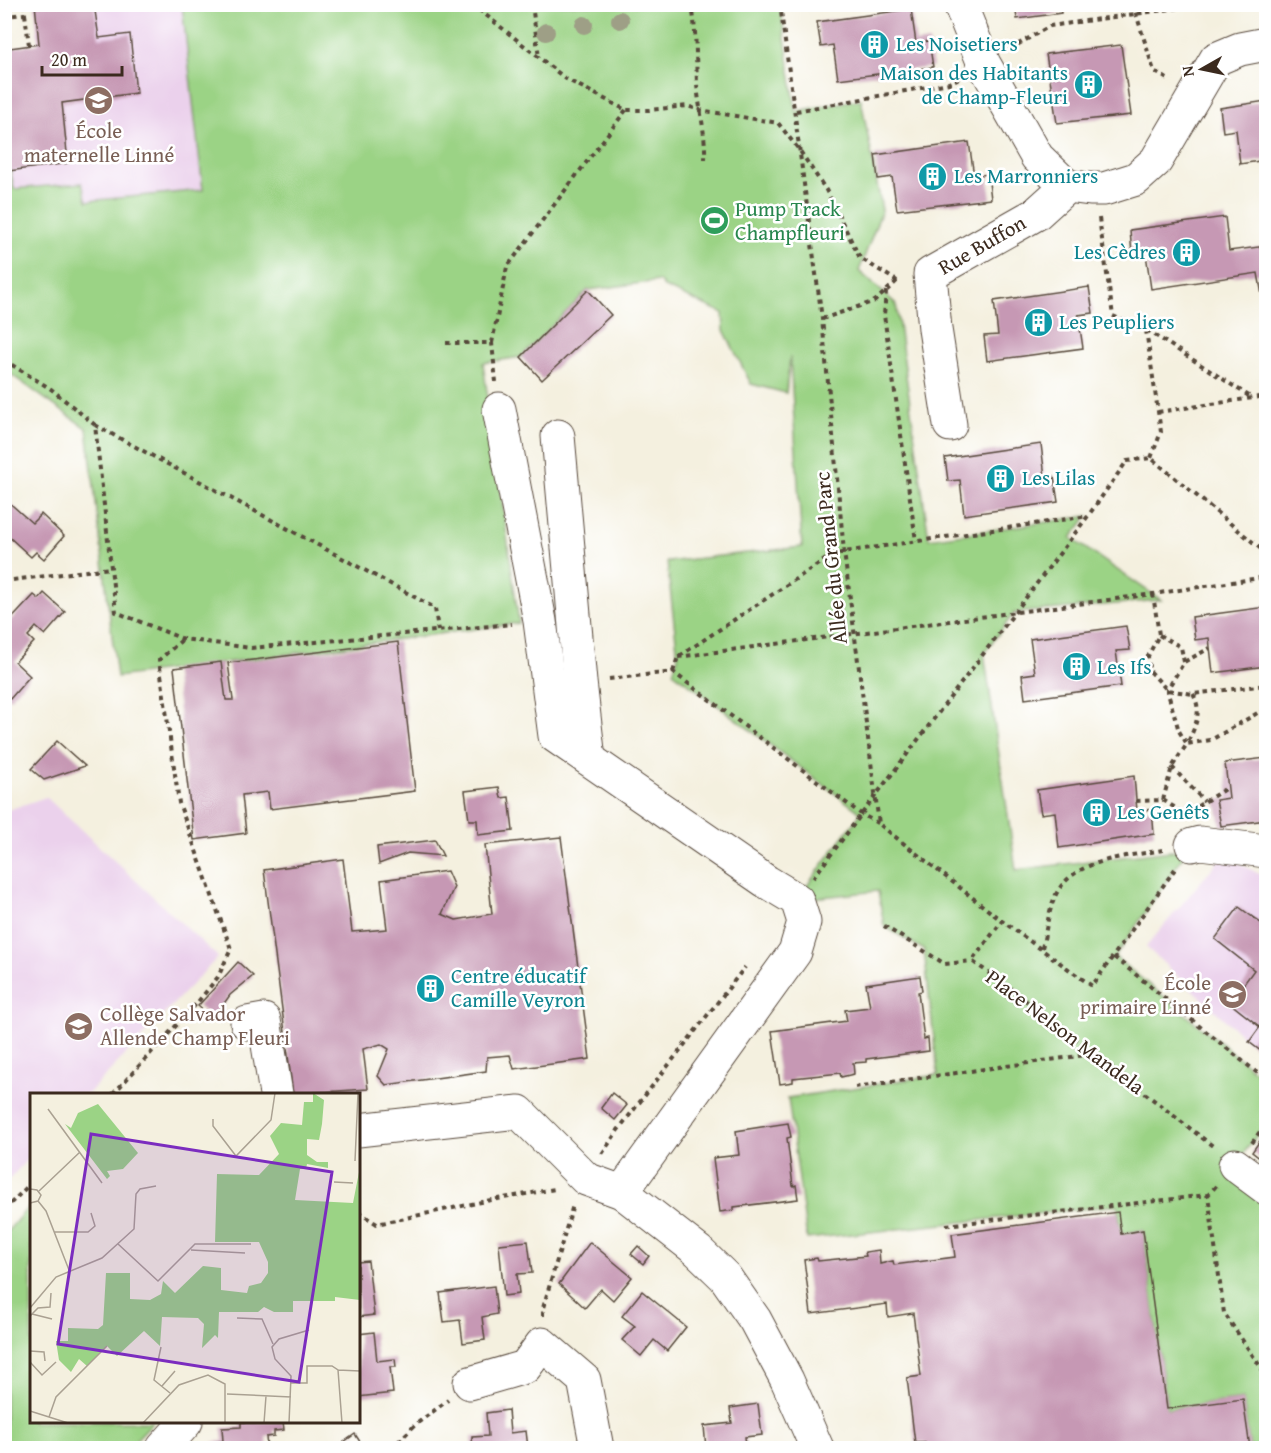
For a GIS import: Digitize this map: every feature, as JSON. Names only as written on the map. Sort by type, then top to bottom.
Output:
[{"type":"street","points":[[960,4],[984,64],[1036,157],[1067,186],[1104,189],[1136,179],[1156,161],[1216,59],[1240,49],[1266,44]]},
{"type":"street","name":"Rue Buffon","points":[[950,426],[935,329],[930,274],[1036,214],[1067,186]]},
{"type":"street","points":[[499,410],[540,621],[555,736],[767,882],[797,900],[804,922],[795,952],[622,1192]]},
{"type":"street","points":[[558,436],[589,759]]},
{"type":"street","points":[[1188,829],[1200,843],[1266,851]]},
{"type":"street","points":[[247,1023],[264,1020],[276,1093]]},
{"type":"street","points":[[360,1130],[519,1112],[559,1136],[586,1179],[622,1192],[698,1251],[725,1277],[755,1320],[787,1380],[818,1449]]},
{"type":"street","points":[[1235,1165],[1266,1188]]},
{"type":"street","points":[[470,1383],[525,1367],[542,1344],[584,1380],[597,1449]]},
{"type":"street","points":[[162,1449],[185,1423]]},
{"type":"path","points":[[24,4],[29,45]]},
{"type":"path","points":[[471,4],[566,79],[626,110],[687,106],[778,123],[826,190],[860,258],[897,281]]},
{"type":"path","points":[[532,4],[539,59]]},
{"type":"path","points":[[692,4],[696,28],[700,110],[706,147],[705,159]]},
{"type":"path","name":"Allée du Grand Parc","points":[[780,4],[822,319],[844,552],[879,824]]},
{"type":"path","points":[[1133,4],[1154,70],[1194,95]]},
{"type":"path","points":[[4,16],[25,14]]},
{"type":"path","points":[[499,410],[492,343],[507,267],[626,110]]},
{"type":"path","points":[[1104,189],[1098,210],[1113,316],[1146,330],[1252,398]]},
{"type":"path","points":[[822,319],[875,301],[897,281],[930,274]]},
{"type":"path","points":[[886,291],[884,315],[916,541]]},
{"type":"path","points":[[1146,330],[1161,432],[1151,458]]},
{"type":"path","points":[[446,343],[492,343]]},
{"type":"path","points":[[4,360],[51,388],[95,425],[435,608],[438,631]]},
{"type":"path","points":[[1158,412],[1266,396]]},
{"type":"path","points":[[95,425],[116,612],[183,639],[251,648],[540,621]]},
{"type":"path","points":[[797,900],[1088,516],[1127,461],[1151,458],[1266,553]]},
{"type":"path","points":[[673,672],[678,657],[830,557],[844,552],[1088,516]]},
{"type":"path","points":[[4,580],[111,568]]},
{"type":"path","points":[[678,657],[1266,577]]},
{"type":"path","points":[[1153,594],[1159,635],[1148,656],[1149,670],[1167,690],[1179,731],[1187,744]]},
{"type":"path","points":[[1159,635],[1181,647],[1184,663]]},
{"type":"path","points":[[115,1093],[218,977],[231,950],[179,803],[159,660],[183,639]]},
{"type":"path","points":[[1167,690],[1184,663],[1210,648]]},
{"type":"path","points":[[580,682],[673,672],[861,814],[879,824],[1002,921],[1092,986],[1114,957],[1188,829]]},
{"type":"path","points":[[1167,690],[1193,694],[1266,685]]},
{"type":"path","points":[[1163,800],[1172,767],[1187,744],[1198,719],[1197,702],[1193,694]]},
{"type":"path","points":[[1187,744],[1211,740],[1266,708]]},
{"type":"path","points":[[1172,767],[1204,801]]},
{"type":"path","points":[[1136,801],[1163,800]]},
{"type":"path","points":[[1163,800],[1188,829]]},
{"type":"path","points":[[1042,948],[1054,897],[1069,877],[1102,861],[1188,829]]},
{"type":"path","name":"Place Nelson Mandela","points":[[1002,921],[972,961],[1235,1165]]},
{"type":"path","points":[[884,926],[945,964],[972,961]]},
{"type":"path","points":[[1114,957],[1266,1080]]},
{"type":"path","points":[[542,1344],[543,1308],[570,1212],[586,1179],[618,1130],[747,964]]},
{"type":"path","points":[[855,1088],[1094,1054]]},
{"type":"path","points":[[946,1225],[1208,1195],[1235,1165],[1266,1123]]},
{"type":"path","points":[[360,1213],[377,1224],[562,1188],[586,1179]]},
{"type":"path","points":[[4,1210],[30,1184]]},
{"type":"path","points":[[1208,1195],[1224,1313],[1266,1375]]},
{"type":"path","points":[[392,1449],[416,1425],[470,1383]]},
{"type":"shaded area","name":"École maternelle Linné","points":[[35,5],[182,5],[203,191],[87,202],[82,183],[14,189],[7,153],[5,153],[4,43],[9,42],[10,48],[38,44]]},
{"type":"shaded area","name":"Collège Salvador Allende Champ Fleuri","points":[[46,797],[218,957],[89,1093],[30,1093],[30,1156],[5,1184],[5,811]]},
{"type":"shaded area","name":"École primaire Linné","points":[[1224,854],[1266,878],[1266,1055],[1146,947]]},
{"type":"green space","points":[[182,5],[780,5],[796,111],[861,99],[882,210],[859,271],[896,304],[929,539],[1088,516],[1071,538],[1161,600],[1014,613],[984,653],[1016,870],[1188,849],[1115,957],[1266,1080],[1266,1123],[1235,1165],[1266,1188],[1266,1448],[1250,1448],[1243,1399],[1167,1409],[1143,1230],[1121,1234],[1118,1205],[807,1239],[788,1098],[938,1075],[924,950],[884,926],[878,891],[813,898],[803,891],[861,813],[673,672],[678,657],[667,562],[802,547],[790,357],[786,393],[751,384],[724,330],[723,313],[664,287],[659,281],[588,290],[521,357],[483,363],[519,623],[117,677],[87,429],[5,370],[5,153],[7,153],[14,189],[82,183],[87,201],[203,190]]},
{"type":"green space","points":[[30,1205],[30,1423],[152,1423],[128,1448],[5,1448],[5,1234]]},
{"type":"building","points":[[35,4],[94,4],[99,38],[130,34],[136,93],[62,103],[68,163],[9,171],[7,153],[4,153],[4,43],[9,42],[10,48],[39,44]]},
{"type":"building","points":[[1015,4],[1060,4],[1061,13],[1017,19]]},
{"type":"building","name":"Les Noisetiers","points":[[911,9],[916,43],[929,41],[933,67],[838,79],[833,45],[821,47],[817,22]]},
{"type":"building","name":"Maison des Habitants de Champ-Fleuri","points":[[1121,45],[1131,115],[1057,123],[1046,54]]},
{"type":"building","points":[[1266,101],[1266,160],[1240,164],[1236,130],[1223,132],[1220,108]]},
{"type":"building","name":"Les Marronniers","points":[[969,142],[974,176],[988,174],[991,199],[897,210],[892,177],[878,179],[875,155]]},
{"type":"building","name":"Les Cèdres","points":[[1225,217],[1229,251],[1266,246],[1266,306],[1264,306],[1258,273],[1151,289],[1146,254],[1132,255],[1130,230]]},
{"type":"building","name":"Les Peupliers","points":[[1089,287],[1093,313],[1078,315],[1083,348],[987,361],[984,336],[998,335],[994,301]]},
{"type":"building","points":[[588,290],[611,315],[542,380],[521,357]]},
{"type":"building","name":"Les Lilas","points":[[1041,444],[1045,477],[1054,476],[1058,502],[964,515],[960,480],[948,481],[945,458]]},
{"type":"building","points":[[4,498],[32,523],[41,514],[64,536],[44,559],[36,552],[31,557],[7,535],[4,538]]},
{"type":"building","points":[[44,593],[65,612],[45,635],[36,627],[28,636],[34,642],[15,662],[30,676],[10,699],[4,694],[4,627],[34,595],[39,599]]},
{"type":"building","points":[[1266,607],[1266,666],[1213,673],[1209,638],[1195,640],[1192,617]]},
{"type":"building","name":"Les Ifs","points":[[1126,626],[1130,650],[1116,651],[1121,686],[1025,699],[1022,675],[1035,673],[1030,639]]},
{"type":"building","points":[[398,642],[415,791],[270,809],[268,792],[242,795],[246,833],[194,840],[174,668],[221,662],[226,700],[233,700],[228,663]]},
{"type":"building","points":[[57,741],[85,766],[44,780],[31,769]]},
{"type":"building","points":[[1266,758],[1266,820],[1221,826],[1216,800],[1229,798],[1225,763]]},
{"type":"building","name":"Les Genêts","points":[[1134,776],[1137,811],[1152,809],[1154,834],[1059,848],[1055,812],[1041,814],[1037,790]]},
{"type":"building","points":[[499,787],[501,798],[509,797],[513,831],[478,835],[477,820],[469,820],[465,791]]},
{"type":"building","name":"Centre éducatif Camille Veyron","points":[[561,837],[590,1059],[514,1069],[510,1055],[487,1057],[486,1071],[386,1085],[378,1076],[389,1049],[381,1044],[363,1049],[368,1089],[293,1093],[264,870],[343,859],[352,932],[387,929],[381,880],[447,871],[454,887],[442,914],[456,920],[492,914],[485,845]]},
{"type":"building","points":[[435,840],[443,856],[408,853],[379,864],[377,847]]},
{"type":"building","points":[[1239,907],[1266,927],[1266,1055],[1249,1042],[1260,1027],[1230,1003],[1254,970],[1215,939]]},
{"type":"building","points":[[238,962],[253,976],[230,995],[213,1019],[198,1006]]},
{"type":"building","points":[[920,976],[922,991],[918,992],[924,1039],[928,1038],[929,1051],[866,1059],[866,1062],[853,1063],[854,1074],[841,1077],[840,1073],[793,1078],[793,1082],[780,1084],[772,1031],[847,1021],[845,1010],[870,1007],[866,984]]},
{"type":"building","points":[[612,1093],[627,1105],[615,1120],[601,1108]]},
{"type":"building","points":[[788,1123],[791,1137],[787,1138],[793,1186],[796,1185],[798,1199],[734,1207],[734,1210],[720,1212],[713,1158],[739,1155],[736,1131]]},
{"type":"building","points":[[1266,1132],[1266,1163],[1252,1152]]},
{"type":"building","points":[[1118,1212],[1121,1234],[1143,1230],[1167,1409],[1243,1399],[1250,1448],[926,1448],[925,1442],[915,1443],[907,1378],[921,1376],[913,1313],[888,1317],[887,1304],[811,1314],[804,1260],[817,1258],[818,1261],[866,1256],[865,1252],[879,1250],[880,1264],[893,1261],[894,1265],[955,1257],[952,1234]]},
{"type":"building","points":[[528,1241],[532,1273],[517,1274],[519,1294],[504,1296],[499,1244]]},
{"type":"building","points":[[590,1242],[632,1277],[613,1300],[601,1289],[585,1308],[559,1284]]},
{"type":"building","points":[[638,1246],[649,1256],[643,1264],[631,1254]]},
{"type":"building","points":[[368,1261],[374,1315],[360,1317],[360,1262]]},
{"type":"building","points":[[494,1286],[497,1314],[482,1317],[485,1340],[463,1343],[460,1320],[444,1322],[440,1293]]},
{"type":"building","points":[[642,1291],[686,1327],[667,1351],[654,1340],[641,1356],[622,1340],[635,1326],[622,1316]]},
{"type":"building","points":[[374,1332],[377,1361],[395,1359],[396,1367],[390,1367],[393,1393],[360,1397],[360,1334]]},
{"type":"building","points":[[758,1404],[762,1435],[745,1437],[746,1448],[706,1448],[704,1426],[732,1423],[730,1408]]},
{"type":"building","points":[[508,1410],[510,1433],[526,1431],[528,1448],[473,1448],[472,1437],[488,1436],[486,1413]]},
{"type":"building","points":[[241,1423],[283,1423],[284,1430],[274,1431],[274,1436],[266,1437],[267,1448],[213,1448],[213,1442],[223,1441],[222,1428],[241,1427]]},
{"type":"building","points":[[355,1434],[364,1448],[348,1448],[344,1442]]},
{"type":"place","name":"Les Noisetiers","points":[[875,44]]},
{"type":"place","name":"Maison des Habitants de Champ-Fleuri","points":[[1089,85]]},
{"type":"place","name":"École maternelle Linné","points":[[99,100]]},
{"type":"place","name":"Les Marronniers","points":[[933,176]]},
{"type":"place","name":"Pump Track Champfleuri","points":[[714,221]]},
{"type":"place","name":"Les Cèdres","points":[[1187,252]]},
{"type":"place","name":"Les Peupliers","points":[[1038,322]]},
{"type":"place","name":"Les Lilas","points":[[1001,478]]},
{"type":"place","name":"Les Ifs","points":[[1076,667]]},
{"type":"place","name":"Les Genêts","points":[[1096,812]]},
{"type":"place","name":"Centre éducatif Camille Veyron","points":[[430,988]]},
{"type":"place","name":"École primaire Linné","points":[[1232,995]]},
{"type":"place","name":"Collège Salvador Allende Champ Fleuri","points":[[79,1026]]}]
